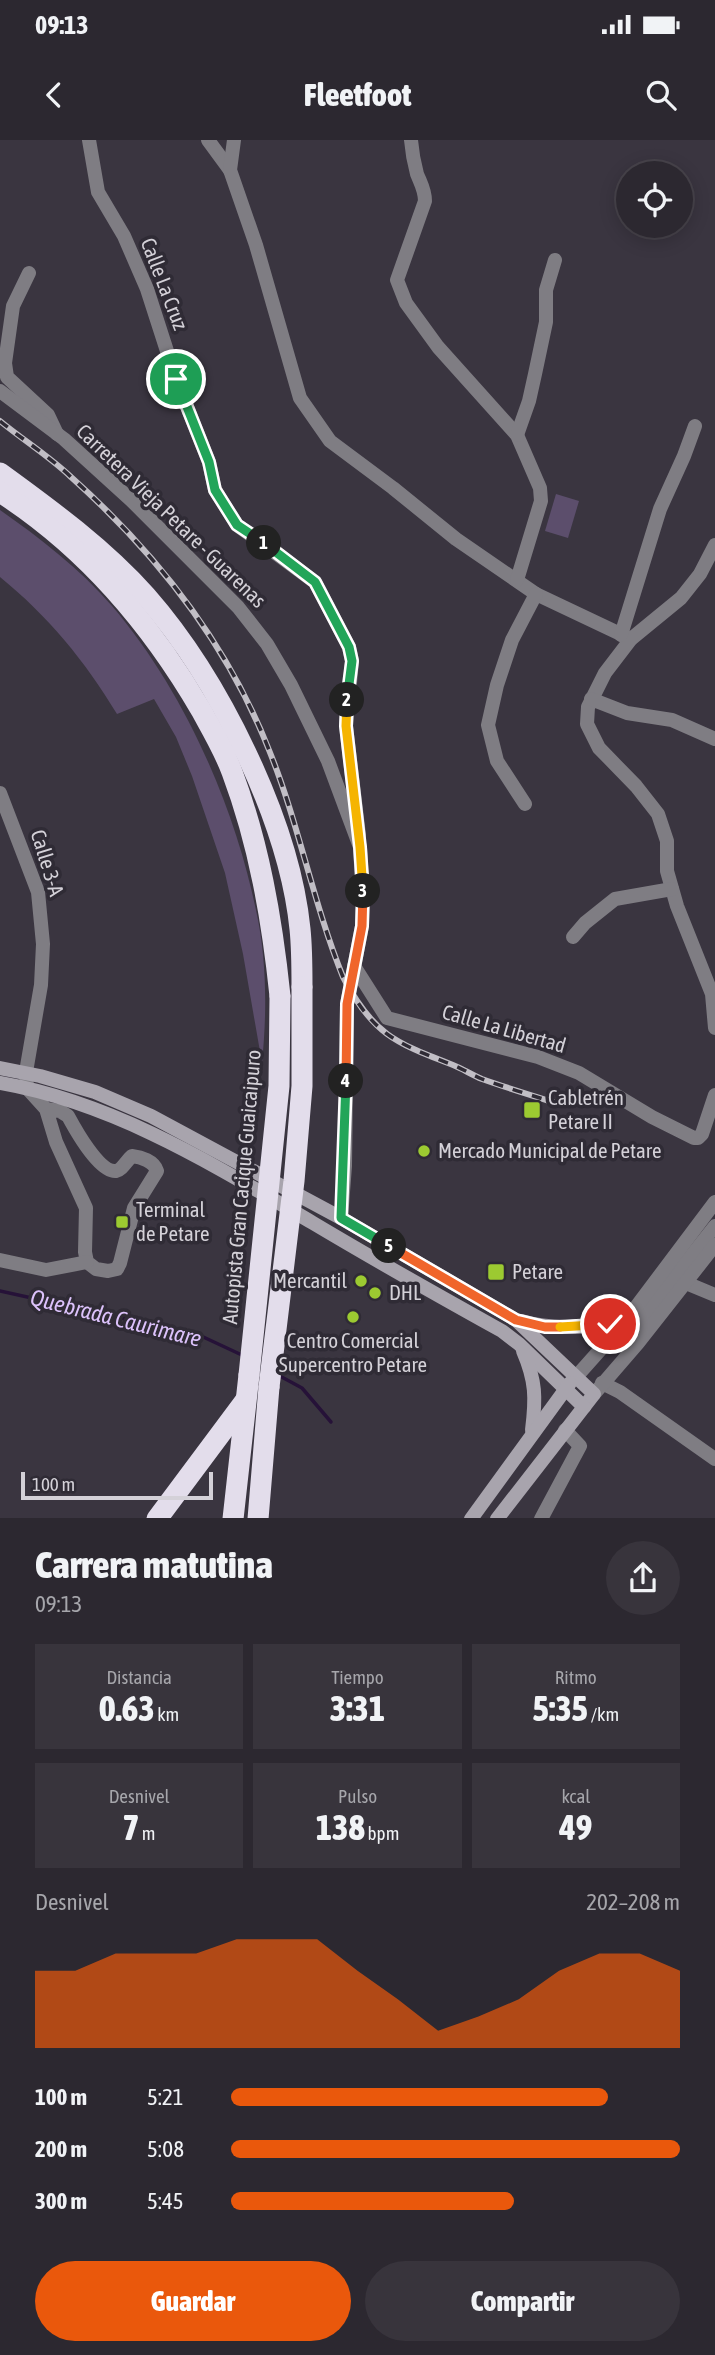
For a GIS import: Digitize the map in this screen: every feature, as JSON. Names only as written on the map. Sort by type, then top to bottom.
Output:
[{"type":"highway","points":[[0,473],[78,532],[145,596],[183,643],[231,722],[251,763],[287,865],[300,927],[302,1096],[269,1387],[260,1518]]},
{"type":"highway","name":"Autopista Gran Cacique Guaicaipuro","points":[[0,492],[45,524],[104,579],[142,622],[187,685],[215,735],[231,769],[250,825],[274,938],[279,996],[279,1086],[233,1518]]},
{"type":"highway","points":[[157,1518],[245,1401]]},
{"type":"main road","points":[[0,1068],[26,1072],[95,1093],[151,1116],[341,1218],[516,1320],[576,1377],[598,1389],[497,1518]]},
{"type":"main road","points":[[0,1083],[89,1105],[202,1158],[502,1331],[584,1407]]},
{"type":"main road","points":[[516,1320],[545,1327],[575,1328],[624,1323]]},
{"type":"main road","points":[[519,1344],[535,1384],[536,1403],[531,1433]]},
{"type":"main road","points":[[471,1518],[531,1433],[576,1377]]},
{"type":"street","name":"Calle La Cruz","points":[[89,140],[98,192],[124,236],[147,289],[176,379],[209,462],[215,490],[237,525],[315,582],[349,647],[352,661],[346,726],[360,847]]},
{"type":"street","points":[[208,140],[230,170],[256,245],[300,398],[330,442],[393,488],[456,540],[536,594],[626,637]]},
{"type":"street","points":[[230,170],[234,140]]},
{"type":"street","points":[[411,140],[425,201],[397,280],[406,303],[438,347],[517,435],[540,488],[541,501],[517,580]]},
{"type":"street","points":[[517,435],[536,374],[546,322],[546,289],[555,260]]},
{"type":"street","points":[[29,274],[13,306],[5,363],[7,377],[48,415],[57,434]]},
{"type":"street","name":"Carretera Vieja Petare - Guarenas","points":[[0,391],[57,434],[131,500],[237,607],[267,644],[291,685],[328,761],[360,847],[362,915],[347,1004],[345,1166],[341,1218]]},
{"type":"street","points":[[695,426],[660,509],[626,637],[591,699],[587,724],[594,739],[658,814],[667,841],[667,871],[712,994],[715,1028]]},
{"type":"street","points":[[626,637],[681,598],[700,574],[715,545]]},
{"type":"street","points":[[525,804],[497,761],[488,725],[497,685],[512,640],[536,594]]},
{"type":"street","points":[[591,699],[627,713],[672,720],[715,739]]},
{"type":"street","name":"Calle 3-A","points":[[0,793],[38,892],[43,944],[41,985],[26,1072],[27,1088]]},
{"type":"street","points":[[573,937],[585,923],[615,899],[672,889]]},
{"type":"street","name":"Calle La Libertad","points":[[354,966],[387,1018],[548,1061],[579,1073],[652,1117],[698,1138],[702,1134],[715,1096]]},
{"type":"street","points":[[27,1088],[46,1110],[86,1208],[85,1252],[88,1262],[96,1269],[117,1269],[134,1208],[157,1171],[156,1167],[132,1156],[117,1171],[110,1170],[100,1163],[68,1116],[60,1111],[46,1110]]},
{"type":"street","points":[[576,1377],[624,1323],[715,1202]]},
{"type":"street","points":[[638,1343],[645,1314],[715,1226]]},
{"type":"street","points":[[598,1389],[715,1245]]},
{"type":"street","points":[[0,1260],[46,1270],[88,1262]]},
{"type":"street","points":[[686,1283],[715,1295]]},
{"type":"street","points":[[624,1323],[645,1314]]},
{"type":"street","points":[[598,1389],[620,1392],[715,1459]]},
{"type":"street","points":[[541,1518],[580,1446],[565,1430]]},
{"type":"shaded area","points":[[556,494],[579,501],[568,538],[545,531]]},
{"type":"shaded area","points":[[0,510],[87,579],[112,606],[161,674],[202,749],[234,829],[260,929],[265,986],[262,1063],[243,954],[225,873],[176,737],[154,699],[117,714],[64,640],[34,607],[0,577]]},
{"type":"waterway","name":"Quebrada Caurimare","points":[[0,1291],[199,1335],[244,1356]]},
{"type":"waterway","name":"Quebrada Caurimare","points":[[278,1375],[302,1388],[331,1422]]},
{"type":"railway","points":[[0,421],[54,462],[102,506],[160,569],[210,637],[252,711],[269,750],[289,806],[332,949],[343,977],[365,1012],[376,1025],[401,1043],[482,1079],[559,1104]]},
{"type":"place","name":"Cabletrén Petare II","points":[[532,1110]]},
{"type":"place","name":"Mercado Municipal de Petare","points":[[424,1151]]},
{"type":"place","name":"Terminal de Petare","points":[[122,1222]]},
{"type":"place","name":"Petare","points":[[496,1272]]},
{"type":"place","name":"Mercantil","points":[[361,1281]]},
{"type":"place","name":"DHL","points":[[375,1293]]},
{"type":"place","name":"Centro Comercial Supercentro Petare","points":[[353,1317]]},
{"type":"route","points":[[176,379],[209,462],[215,490],[232,519],[315,582],[349,647],[352,661],[346,726],[360,847],[363,900],[362,926],[347,1004],[345,1166],[341,1218],[516,1320],[545,1327],[575,1328],[610,1324]]}]
